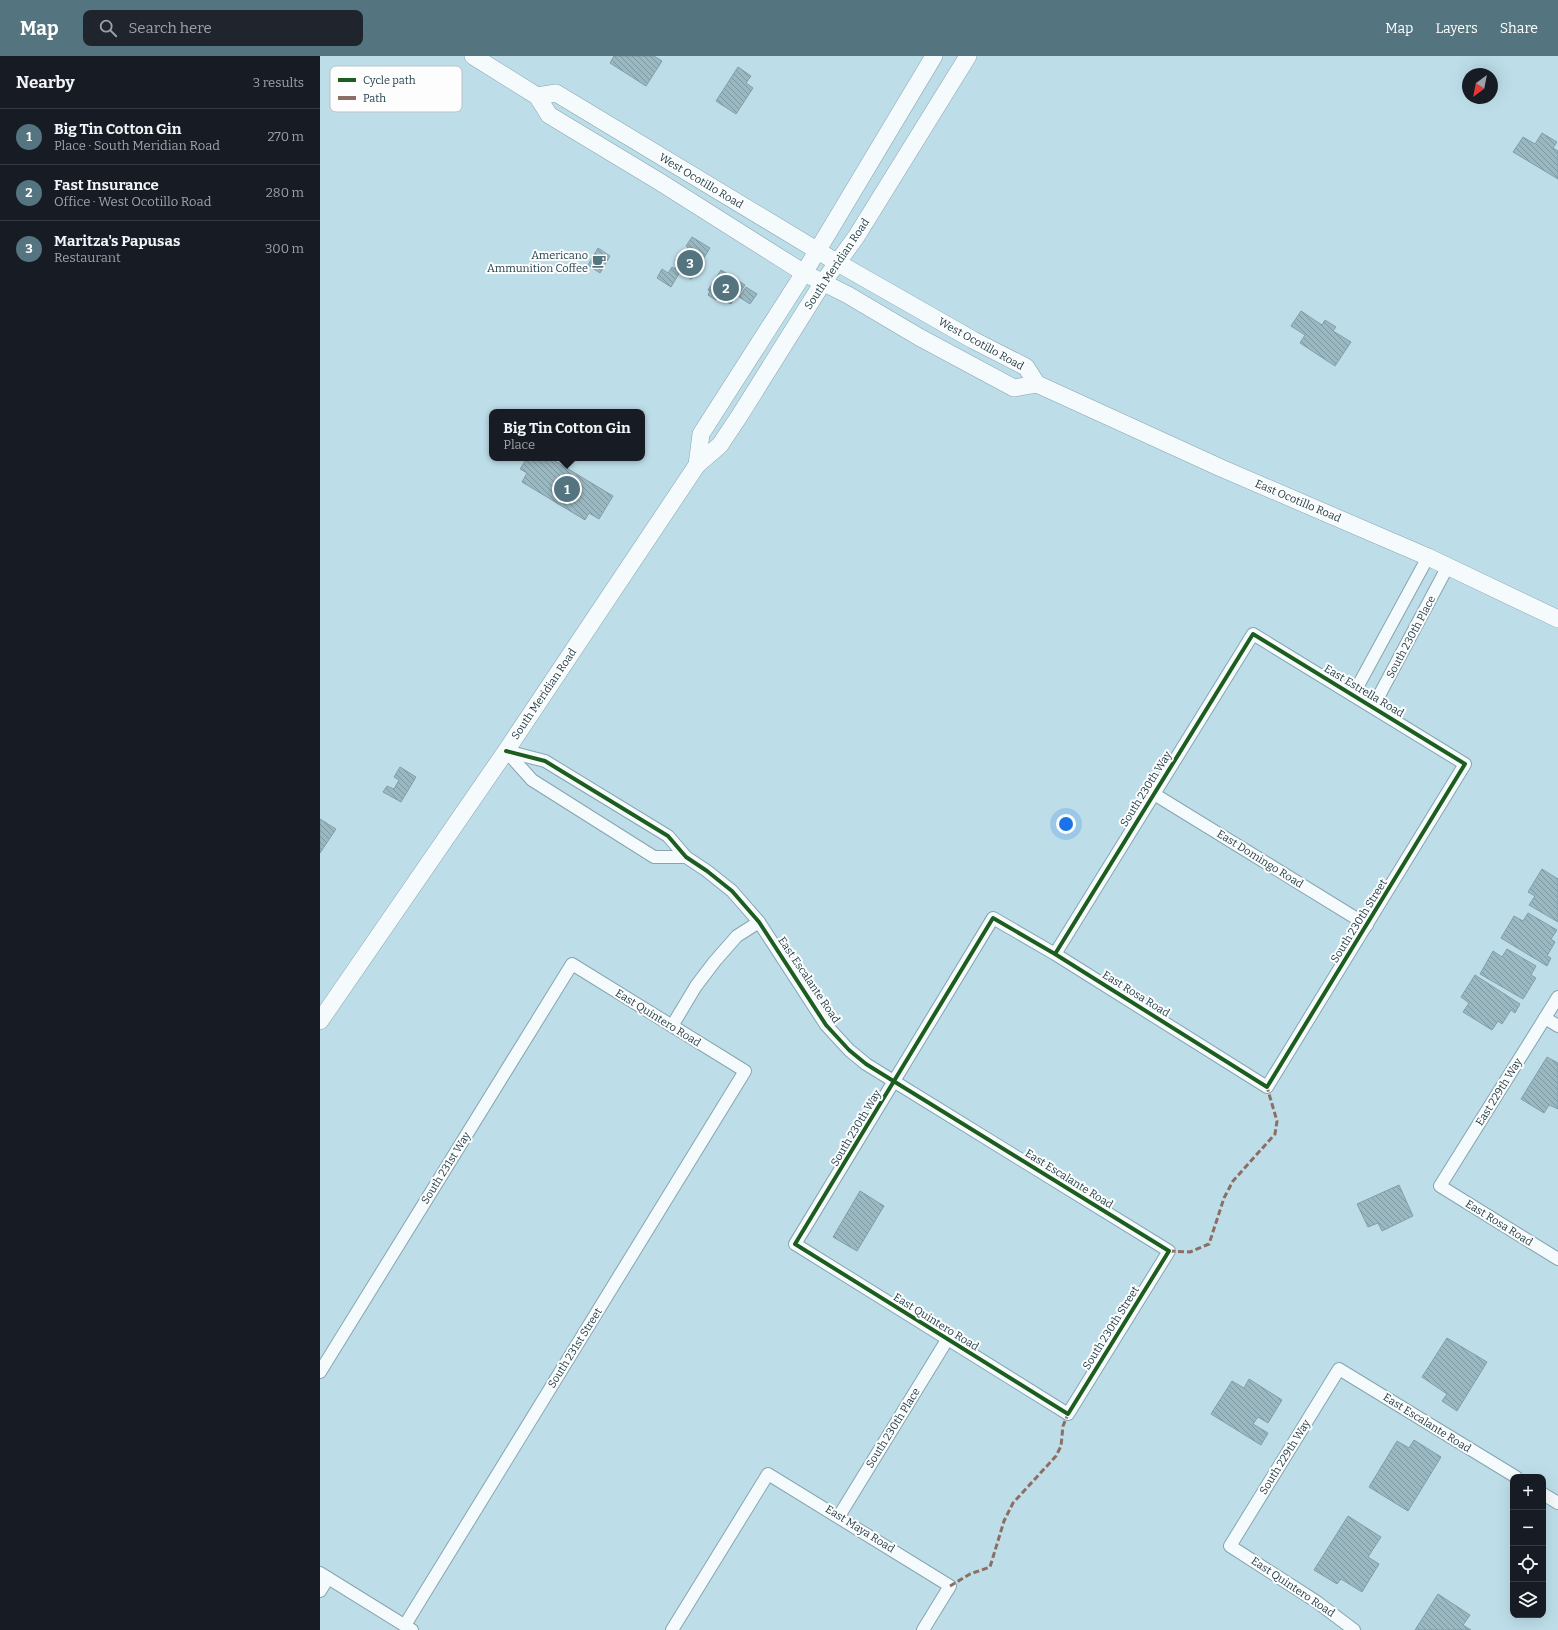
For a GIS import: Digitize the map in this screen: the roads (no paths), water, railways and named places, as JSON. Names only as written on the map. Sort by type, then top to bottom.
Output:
[{"type":"main road","name":"West Ocotillo Road","points":[[473,56],[537,96],[549,115],[660,182],[822,284],[848,295],[919,337],[1014,388],[1037,384],[1026,367],[973,340],[838,263],[641,146],[556,93],[537,96]]},
{"type":"main road","name":"South Meridian Road","points":[[697,464],[701,434],[804,273],[934,56]]},
{"type":"main road","name":"South Meridian Road","points":[[320,1021],[506,751],[697,464],[720,445],[822,284],[856,237],[968,56]]},
{"type":"main road","name":"East Ocotillo Road","points":[[1037,384],[1221,468],[1448,566],[1558,619]]},
{"type":"street","points":[[1353,695],[1428,557]]},
{"type":"street","name":"South 230th Place","points":[[1373,707],[1448,566]]},
{"type":"street","name":"East Estrella Road","points":[[1253,634],[1465,764]]},
{"type":"street","name":"South 230th Way","points":[[1054,954],[1253,634]]},
{"type":"street","points":[[506,751],[532,780],[654,857],[686,857]]},
{"type":"street","name":"East Escalante Road","points":[[506,751],[545,761],[668,836],[686,857],[707,871],[732,891],[758,922],[826,1025],[849,1050],[866,1064],[1169,1251]]},
{"type":"street","name":"South 230th Street","points":[[1267,1087],[1465,764]]},
{"type":"street","name":"East Domingo Road","points":[[1154,794],[1367,925]]},
{"type":"street","name":"South 230th Way","points":[[795,1244],[895,1082],[993,918]]},
{"type":"street","name":"East Rosa Road","points":[[993,918],[1054,954],[1267,1087]]},
{"type":"street","points":[[672,1026],[696,986],[715,961],[737,936],[758,922]]},
{"type":"street","name":"East Quintero Road","points":[[572,964],[745,1071]]},
{"type":"street","name":"South 231st Way","points":[[320,1372],[572,964]]},
{"type":"street","name":"East 229th Way","points":[[1440,1186],[1558,997]]},
{"type":"street","points":[[1545,1018],[1558,1026]]},
{"type":"street","name":"South 231st Street","points":[[408,1628],[745,1071]]},
{"type":"street","name":"East Rosa Road","points":[[1440,1186],[1558,1259]]},
{"type":"street","name":"East Quintero Road","points":[[795,1244],[1068,1414]]},
{"type":"street","name":"South 230th Street","points":[[1068,1414],[1169,1251]]},
{"type":"street","name":"South 230th Place","points":[[839,1516],[947,1340]]},
{"type":"street","name":"East Escalante Road","points":[[1339,1369],[1511,1474]]},
{"type":"street","name":"South 229th Way","points":[[1230,1546],[1339,1369]]},
{"type":"street","name":"East Maya Road","points":[[672,1630],[768,1474],[839,1516],[950,1586],[923,1630]]},
{"type":"street","points":[[1546,1496],[1558,1503]]},
{"type":"street","name":"East Quintero Road","points":[[1230,1546],[1317,1602],[1354,1630]]},
{"type":"street","points":[[320,1591],[324,1576],[408,1628]]},
{"type":"place","name":"Americano Ammunition Coffee","points":[[599,261]]},
{"type":"place","name":"Maritza's Papusas","points":[[690,263]]},
{"type":"place","name":"Fast Insurance","points":[[726,288]]},
{"type":"place","name":"Big Tin Cotton Gin","points":[[567,489]]}]
